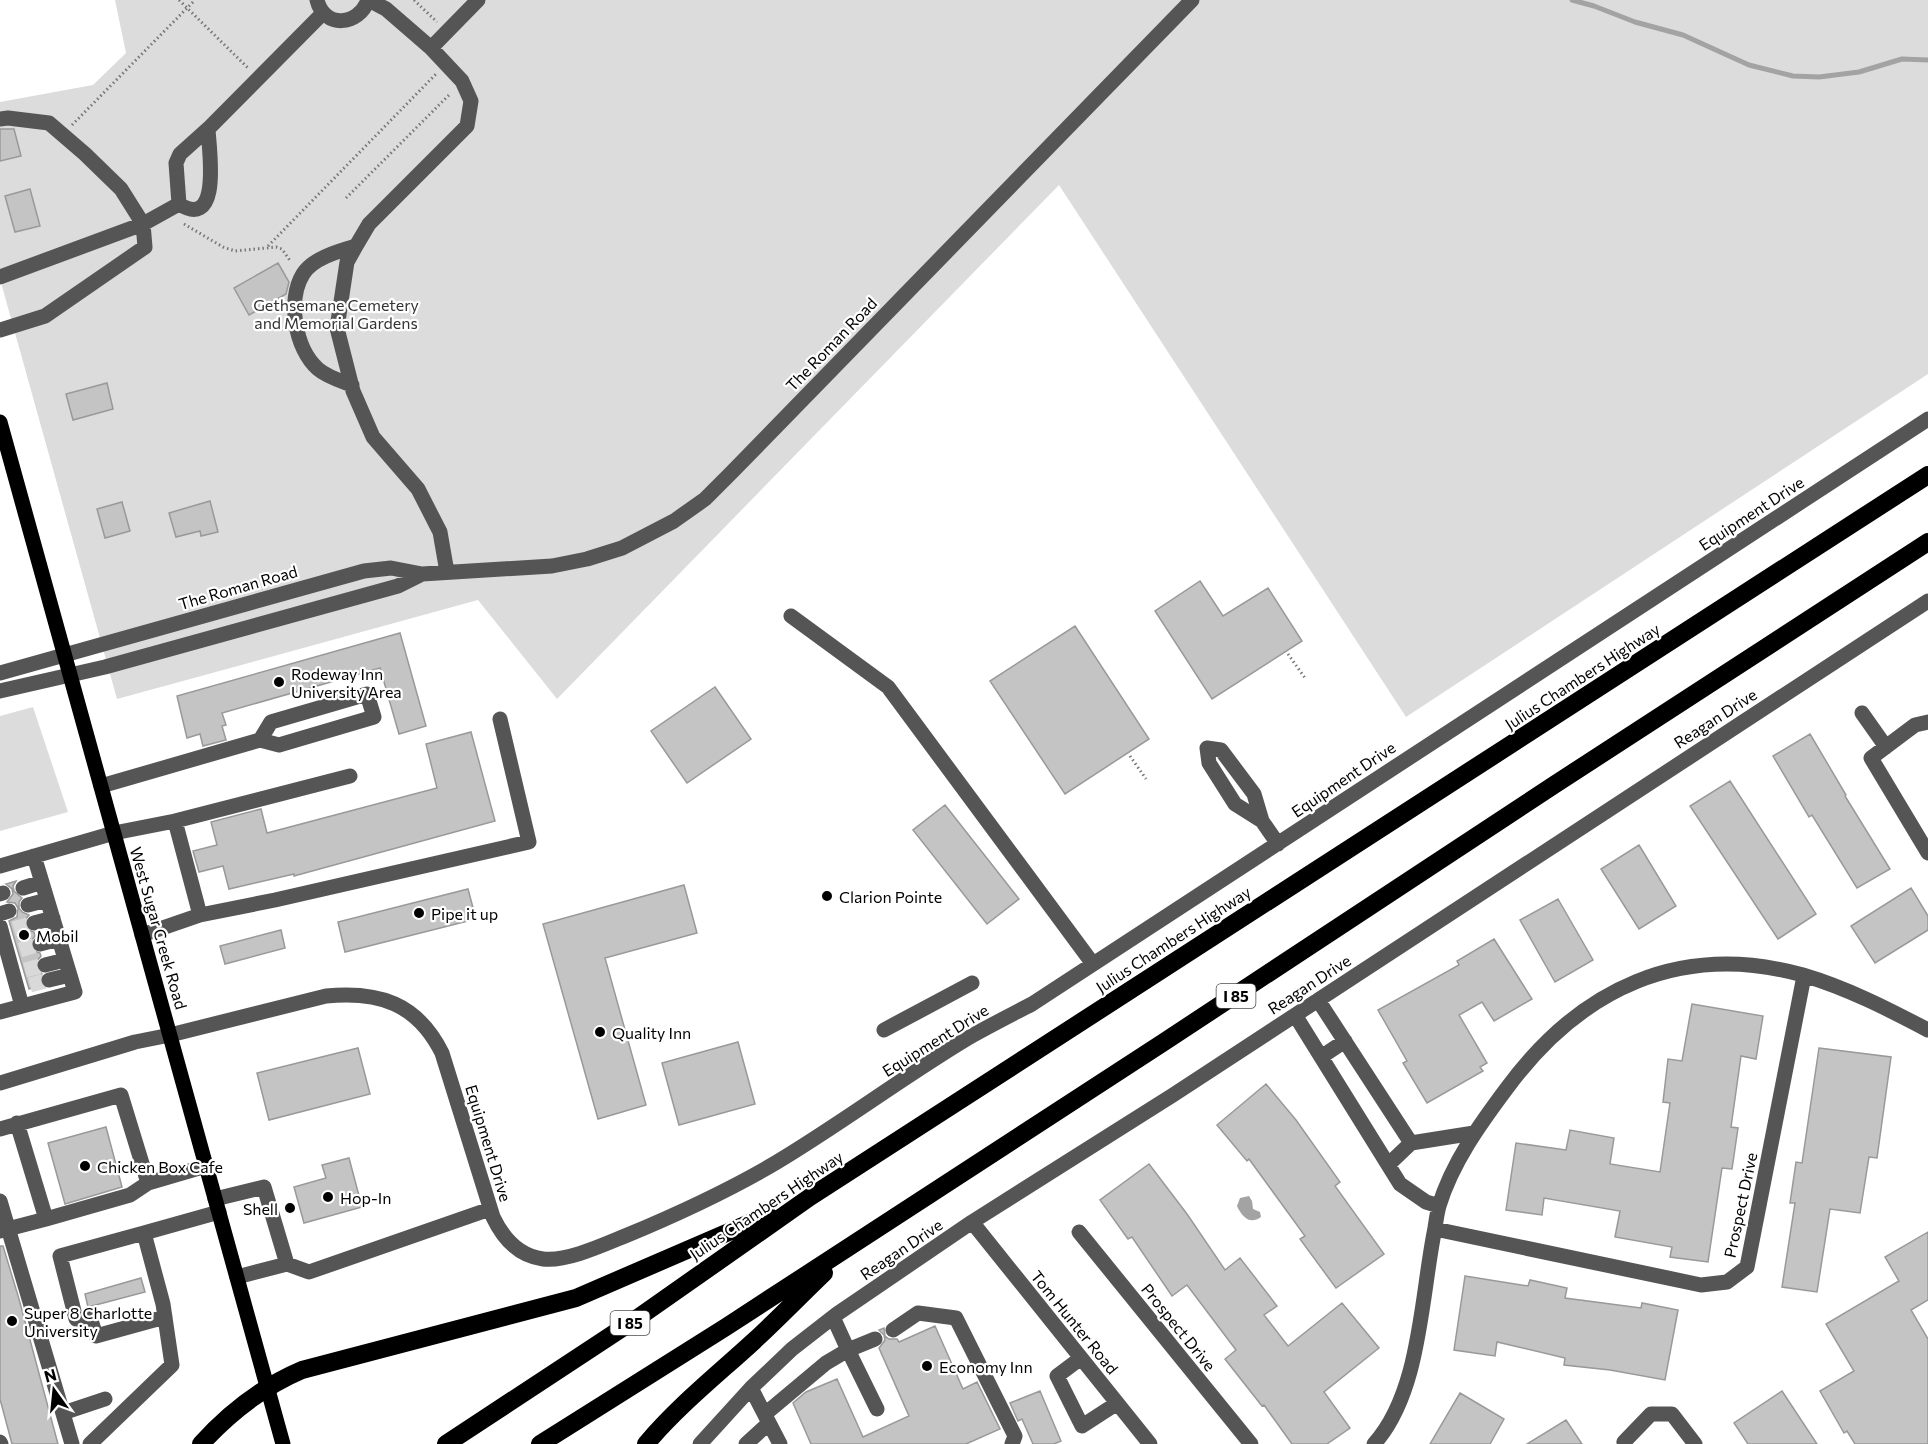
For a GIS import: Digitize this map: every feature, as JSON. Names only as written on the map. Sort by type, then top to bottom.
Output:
[{"type":"highway","name":"Julius Chambers Highway","points":[[446,1444],[639,1317],[810,1197],[1928,475]]},
{"type":"highway","name":"I 85","points":[[540,1444],[726,1327],[1928,542]]},
{"type":"highway","points":[[201,1444],[226,1417],[267,1387],[302,1370],[576,1298],[810,1197]]},
{"type":"highway","points":[[646,1444],[666,1420],[753,1341],[854,1243]]},
{"type":"main road","name":"West Sugar Creek Road","points":[[0,422],[284,1444]]},
{"type":"street","points":[[179,204],[176,163],[180,154],[259,78],[320,6],[337,21],[346,21],[361,14],[369,0],[386,9],[431,48],[462,81],[471,101],[467,126],[369,224],[346,262],[337,328],[352,385],[373,437],[418,489],[440,532],[447,572]]},
{"type":"street","points":[[431,48],[478,0]]},
{"type":"street","name":"The Roman Road","points":[[0,673],[364,571],[391,568],[422,574],[552,566],[588,559],[639,541],[674,521],[705,499],[1192,0]]},
{"type":"street","points":[[0,119],[49,123],[62,134],[121,189],[143,224],[145,247],[45,316],[0,330]]},
{"type":"street","points":[[179,204],[188,210],[196,210],[202,207],[207,200],[211,164],[208,129]]},
{"type":"street","points":[[0,278],[143,224],[179,204]]},
{"type":"street","points":[[352,385],[319,371],[309,360],[297,333],[295,316],[297,297],[304,273],[315,262],[356,246]]},
{"type":"street","name":"Equipment Drive","points":[[0,1083],[135,1042],[326,996],[350,994],[374,996],[397,1004],[413,1015],[429,1030],[446,1060],[490,1209],[500,1233],[526,1254],[542,1259],[560,1258],[606,1244],[727,1191],[778,1161],[966,1039],[1032,1004],[1928,419]]},
{"type":"street","name":"The Roman Road","points":[[0,691],[116,664],[398,586],[422,574]]},
{"type":"street","name":"Reagan Drive","points":[[700,1444],[751,1388],[792,1349],[833,1317],[972,1222],[1295,1015],[1928,601]]},
{"type":"street","points":[[791,616],[888,687],[1093,964]]},
{"type":"street","points":[[101,786],[260,741],[279,745],[374,717],[367,694],[271,722],[260,741]]},
{"type":"street","points":[[1862,713],[1886,747]]},
{"type":"street","points":[[142,935],[200,915],[529,842],[500,719]]},
{"type":"street","points":[[1928,722],[1915,725],[1871,758],[1928,853]]},
{"type":"street","points":[[1262,821],[1235,804],[1209,763],[1207,748],[1221,750],[1254,794],[1262,821],[1278,844]]},
{"type":"street","points":[[0,866],[114,833],[175,821],[350,776]]},
{"type":"street","points":[[175,821],[200,915]]},
{"type":"street","points":[[0,1012],[75,992],[34,856]]},
{"type":"street","points":[[22,888],[42,882]]},
{"type":"street","points":[[28,905],[47,900]]},
{"type":"street","points":[[33,923],[53,918]]},
{"type":"street","points":[[5,929],[14,951],[21,979],[22,1006]]},
{"type":"street","points":[[40,944],[59,939]]},
{"type":"street","points":[[1374,1444],[1384,1433],[1406,1390],[1439,1206],[1474,1133],[1524,1065],[1554,1034],[1586,1009],[1620,987],[1664,972],[1712,963],[1745,965],[1804,976],[1866,999],[1928,1030]]},
{"type":"street","points":[[47,973],[68,967]]},
{"type":"street","name":"Prospect Drive","points":[[1435,1229],[1701,1285],[1727,1282],[1747,1267],[1804,976]]},
{"type":"street","points":[[884,1030],[972,982]]},
{"type":"street","points":[[1318,1000],[1411,1143]]},
{"type":"street","points":[[1295,1015],[1400,1184],[1426,1202],[1439,1206]]},
{"type":"street","points":[[1321,1057],[1345,1041]]},
{"type":"street","points":[[0,1129],[121,1095],[148,1183]]},
{"type":"street","points":[[17,1123],[46,1219]]},
{"type":"street","points":[[1389,1164],[1411,1143],[1474,1133]]},
{"type":"street","points":[[4,1230],[130,1195],[148,1183],[206,1166]]},
{"type":"street","points":[[165,1317],[96,1336],[90,1317],[76,1319],[60,1256],[144,1233],[264,1187],[287,1264]]},
{"type":"street","points":[[0,1201],[4,1230],[72,1444]]},
{"type":"street","points":[[237,1277],[287,1264],[309,1272],[490,1209]]},
{"type":"street","name":"Tom Hunter Road","points":[[972,1222],[1150,1444]]},
{"type":"street","name":"Prospect Drive","points":[[1079,1232],[1251,1444]]},
{"type":"street","points":[[90,1444],[172,1365],[165,1317],[144,1233]]},
{"type":"street","points":[[893,1330],[918,1313],[956,1318],[1015,1436],[1012,1444]]},
{"type":"street","points":[[833,1317],[877,1409]]},
{"type":"street","points":[[746,1444],[767,1419],[826,1363],[848,1350],[875,1339]]},
{"type":"street","points":[[1081,1358],[1057,1376],[1082,1426],[1116,1404]]},
{"type":"street","points":[[751,1388],[780,1444]]},
{"type":"street","points":[[63,1413],[105,1399]]},
{"type":"street","points":[[1625,1444],[1624,1442],[1651,1414],[1671,1414],[1695,1444]]},
{"type":"path","points":[[179,0],[259,78]]},
{"type":"path","points":[[62,134],[195,0]]},
{"type":"path","points":[[414,0],[447,32]]},
{"type":"path","points":[[268,246],[446,64]]},
{"type":"path","points":[[346,198],[462,81]]},
{"type":"path","points":[[165,212],[223,247],[235,251],[268,246],[282,249],[295,267],[304,273]]},
{"type":"path","points":[[1288,654],[1305,678]]},
{"type":"path","points":[[1130,756],[1146,779]]},
{"type":"green space","name":"Gethsemane Cemetery and Memorial Gardens","points":[[115,0],[1928,0],[1928,374],[1406,717],[1059,185],[557,699],[478,600],[117,699],[0,279],[0,102],[93,85],[126,53]]},
{"type":"green space","points":[[33,707],[68,812],[0,831],[0,716]]},
{"type":"shaded area","points":[[1249,1196],[1253,1209],[1260,1212],[1261,1217],[1257,1219],[1247,1219],[1237,1206],[1240,1198]]},
{"type":"building","points":[[0,129],[14,129],[21,156],[0,161]]},
{"type":"building","points":[[30,189],[40,226],[15,232],[5,196]]},
{"type":"building","points":[[278,263],[289,282],[286,294],[249,315],[234,288]]},
{"type":"building","points":[[107,383],[113,409],[73,420],[66,394]]},
{"type":"building","points":[[210,501],[218,532],[201,536],[200,531],[176,537],[169,513]]},
{"type":"building","points":[[122,502],[130,531],[105,538],[97,509]]},
{"type":"building","points":[[1200,581],[1223,616],[1268,588],[1302,641],[1212,699],[1155,611]]},
{"type":"building","points":[[1075,626],[1149,739],[1065,794],[990,681]]},
{"type":"building","name":"Rodeway Inn University Area","points":[[400,633],[426,726],[399,734],[380,668],[222,713],[226,725],[222,726],[226,740],[203,746],[200,734],[187,738],[177,696]]},
{"type":"building","points":[[715,687],[751,739],[687,783],[651,731]]},
{"type":"building","points":[[471,732],[495,821],[294,876],[294,874],[229,889],[223,866],[199,872],[193,851],[217,845],[211,822],[261,809],[267,833],[437,788],[426,744]]},
{"type":"building","points":[[1810,734],[1890,869],[1857,888],[1812,815],[1809,817],[1773,756]]},
{"type":"building","points":[[1730,781],[1816,914],[1778,939],[1690,806]]},
{"type":"building","points":[[945,805],[1019,899],[987,924],[913,830]]},
{"type":"building","points":[[1639,845],[1676,906],[1639,929],[1601,869]]},
{"type":"building","points":[[16,881],[13,886],[14,891],[22,898],[19,908],[29,915],[25,920],[25,926],[34,932],[35,936],[31,941],[31,947],[41,956],[35,967],[42,974],[41,985],[29,989],[9,921],[17,917],[18,908],[15,903],[7,902],[13,894],[12,889],[6,884]]},
{"type":"building","name":"Quality Inn","points":[[684,885],[697,933],[605,958],[646,1105],[598,1119],[543,924]]},
{"type":"building","points":[[1911,888],[1928,916],[1928,930],[1875,963],[1851,926]]},
{"type":"building","points":[[468,889],[476,919],[345,952],[338,922]]},
{"type":"building","points":[[1558,899],[1593,960],[1555,982],[1520,920]]},
{"type":"building","points":[[281,930],[285,948],[225,964],[220,946]]},
{"type":"building","points":[[1494,939],[1532,999],[1494,1021],[1482,1002],[1459,1015],[1487,1063],[1480,1067],[1483,1071],[1427,1103],[1403,1063],[1407,1061],[1378,1010],[1459,965],[1457,961]]},
{"type":"building","points":[[1692,1004],[1763,1016],[1756,1059],[1741,1056],[1731,1127],[1738,1128],[1732,1169],[1722,1168],[1708,1262],[1670,1257],[1672,1247],[1615,1237],[1620,1211],[1544,1198],[1542,1215],[1506,1210],[1516,1143],[1566,1150],[1570,1130],[1614,1138],[1610,1164],[1660,1172],[1670,1103],[1663,1102],[1668,1059],[1682,1061]]},
{"type":"building","points":[[738,1042],[755,1104],[679,1125],[662,1063]]},
{"type":"building","points":[[358,1048],[370,1094],[269,1120],[257,1073]]},
{"type":"building","points":[[1819,1048],[1891,1057],[1877,1158],[1869,1157],[1860,1213],[1830,1209],[1817,1292],[1782,1287],[1795,1203],[1790,1203],[1796,1162],[1802,1163]]},
{"type":"building","points":[[1266,1084],[1296,1120],[1340,1182],[1335,1186],[1384,1254],[1336,1288],[1300,1239],[1305,1236],[1249,1159],[1247,1161],[1217,1125]]},
{"type":"building","name":"Chicken Box Cafe","points":[[106,1127],[122,1187],[65,1204],[48,1143]]},
{"type":"building","name":"Hop-In","points":[[349,1158],[362,1207],[304,1223],[294,1187],[326,1178],[322,1165]]},
{"type":"building","points":[[1149,1164],[1225,1270],[1240,1258],[1277,1306],[1264,1315],[1288,1346],[1342,1303],[1379,1348],[1324,1392],[1350,1428],[1327,1444],[1292,1444],[1264,1405],[1262,1406],[1225,1359],[1236,1350],[1187,1285],[1172,1296],[1132,1237],[1128,1239],[1100,1200]]},
{"type":"building","points":[[1928,1232],[1928,1300],[1911,1310],[1928,1339],[1928,1444],[1855,1444],[1847,1431],[1844,1433],[1820,1391],[1854,1371],[1826,1324],[1899,1281],[1885,1257]]},
{"type":"building","name":"Super 8 Charlotte University","points":[[0,1246],[3,1246],[19,1299],[58,1444],[12,1444],[0,1399]]},
{"type":"building","points":[[1465,1276],[1528,1286],[1530,1280],[1567,1288],[1565,1298],[1641,1308],[1642,1303],[1678,1310],[1665,1380],[1610,1370],[1564,1365],[1565,1358],[1497,1342],[1495,1356],[1454,1350]]},
{"type":"building","points":[[141,1278],[145,1292],[88,1307],[85,1294]]},
{"type":"building","points":[[935,1326],[963,1389],[977,1382],[1000,1429],[966,1444],[811,1444],[793,1403],[806,1392],[837,1379],[863,1437],[909,1416],[879,1348],[885,1340],[879,1330],[884,1328],[885,1336],[889,1339],[897,1339],[899,1342]]},
{"type":"building","points":[[1040,1391],[1061,1441],[1054,1444],[1033,1444],[1022,1419],[1018,1421],[1010,1403]]},
{"type":"building","points":[[1782,1391],[1817,1444],[1748,1444],[1734,1423]]},
{"type":"building","points":[[1460,1393],[1504,1419],[1490,1444],[1430,1444]]},
{"type":"building","points":[[1566,1420],[1582,1444],[1527,1444]]},
{"type":"waterway","points":[[1572,0],[1635,22],[1683,35],[1749,65],[1793,76],[1819,77],[1859,72],[1902,59],[1928,60]]},
{"type":"tunnel","points":[[14,929],[34,923]]},
{"type":"tunnel","points":[[20,950],[40,944]]},
{"type":"tunnel","points":[[25,970],[45,965]]},
{"type":"tunnel","points":[[30,985],[49,980]]},
{"type":"place","name":"Rodeway Inn University Area","points":[[279,682]]},
{"type":"place","name":"Clarion Pointe","points":[[827,896]]},
{"type":"place","name":"Pipe it up","points":[[419,913]]},
{"type":"place","name":"Mobil","points":[[24,935]]},
{"type":"place","name":"Quality Inn","points":[[600,1032]]},
{"type":"place","name":"Chicken Box Cafe","points":[[85,1166]]},
{"type":"place","name":"Hop-In","points":[[328,1197]]},
{"type":"place","name":"Shell","points":[[290,1208]]},
{"type":"place","name":"Super 8 Charlotte University","points":[[12,1321]]},
{"type":"place","name":"Economy Inn","points":[[927,1366]]}]
